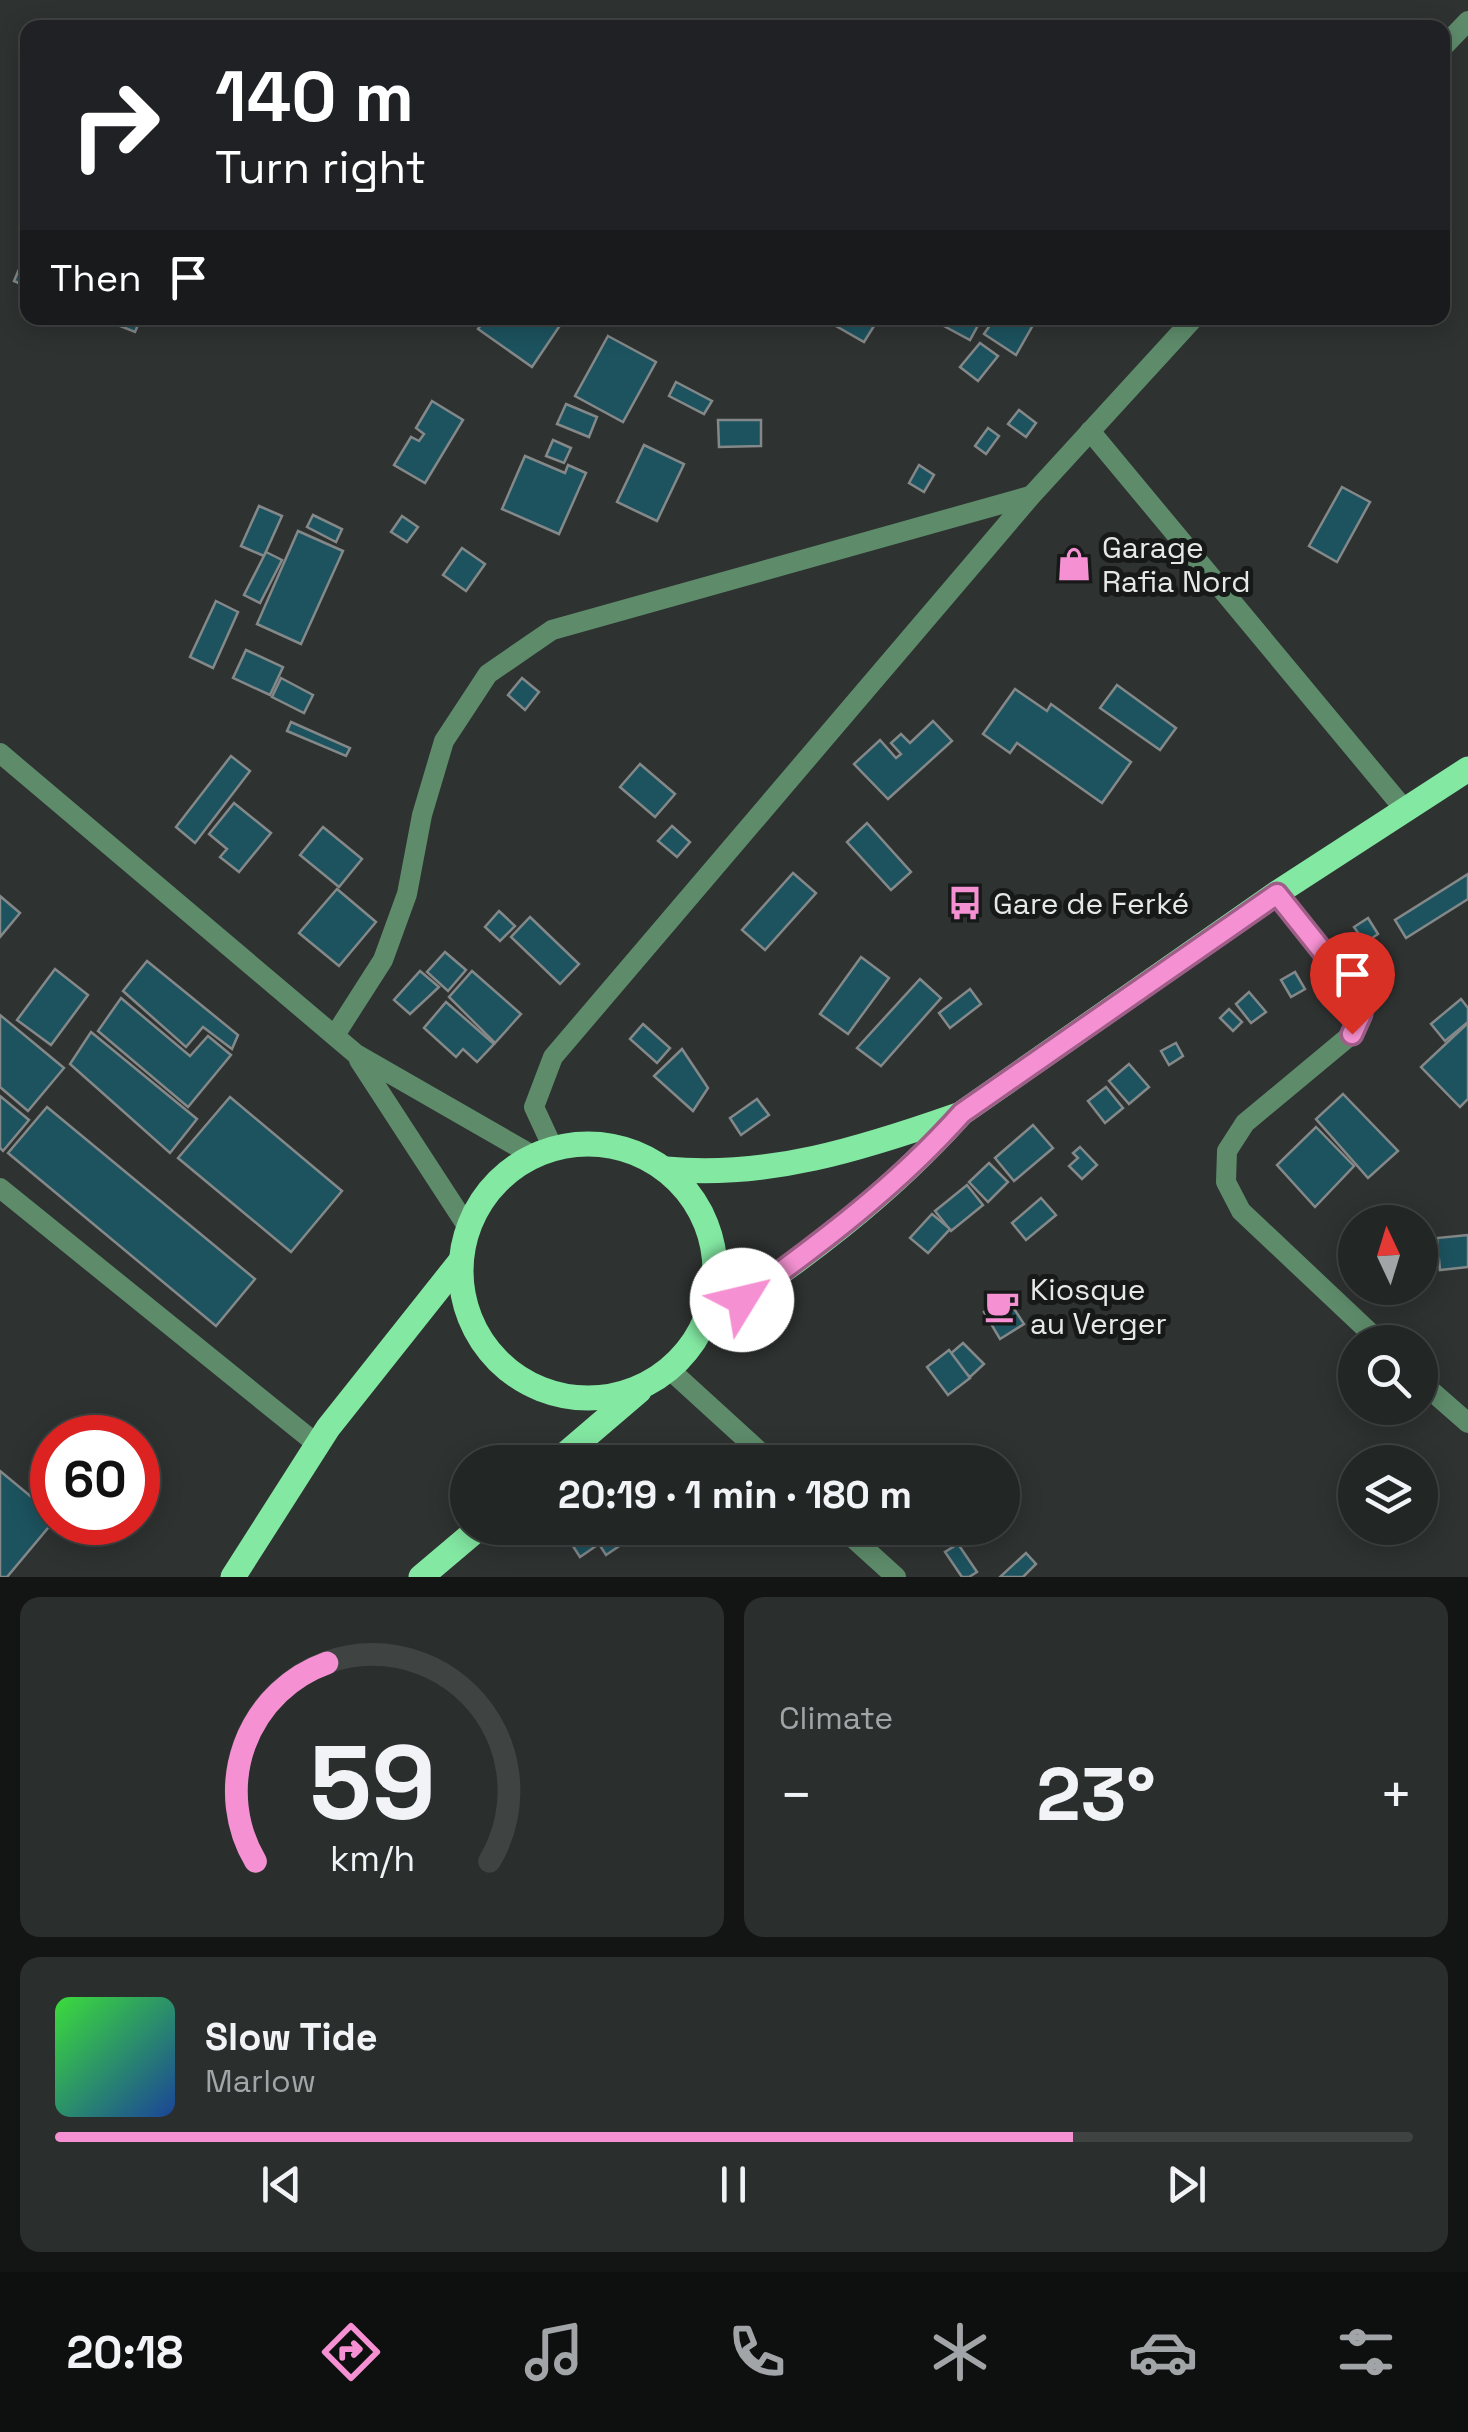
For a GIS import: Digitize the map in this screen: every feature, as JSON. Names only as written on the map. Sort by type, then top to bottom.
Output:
[{"type":"main road","points":[[576,1445],[669,1369],[706,1322],[860,1212],[923,1157],[962,1113],[1277,894],[1468,769]]},
{"type":"main road","points":[[666,1169],[701,1173],[790,1164],[837,1154],[962,1113]]},
{"type":"main road","points":[[644,1387],[592,1400],[574,1397],[539,1390],[495,1361],[466,1316],[458,1263],[466,1226],[493,1184],[543,1151],[592,1143],[631,1150],[666,1169],[698,1204],[714,1246],[715,1293],[706,1322]]},
{"type":"main road","points":[[233,1577],[318,1445],[458,1263]]},
{"type":"main road","points":[[421,1577],[459,1545]]},
{"type":"street","points":[[1450,39],[1468,20]]},
{"type":"street","points":[[543,1151],[534,1107],[553,1057],[1032,496],[1188,325]]},
{"type":"street","points":[[1090,431],[1405,810]]},
{"type":"street","points":[[335,1036],[382,960],[407,894],[422,815],[444,741],[488,674],[552,630],[1032,496]]},
{"type":"street","points":[[0,753],[356,1054],[543,1151]]},
{"type":"street","points":[[1277,894],[1355,992],[1361,1014],[1352,1034],[1245,1123],[1227,1150],[1226,1182],[1241,1211],[1362,1325]]},
{"type":"street","points":[[356,1054],[466,1226]]},
{"type":"street","points":[[0,1188],[318,1445]]},
{"type":"street","points":[[669,1369],[752,1445]]},
{"type":"street","points":[[1438,1397],[1468,1423]]},
{"type":"street","points":[[861,1545],[896,1577]]},
{"type":"building","points":[[118,325],[138,325],[135,332]]},
{"type":"building","points":[[481,325],[560,325],[532,367],[478,329]]},
{"type":"building","points":[[834,325],[875,325],[864,342]]},
{"type":"building","points":[[942,325],[978,325],[970,340]]},
{"type":"building","points":[[990,325],[1033,325],[1016,355],[984,334]]},
{"type":"building","points":[[608,336],[656,362],[623,422],[575,396]]},
{"type":"building","points":[[980,343],[998,356],[978,381],[960,367]]},
{"type":"building","points":[[676,382],[712,401],[704,414],[669,396]]},
{"type":"building","points":[[432,401],[463,420],[425,483],[394,465],[411,437],[419,441],[424,434],[416,428]]},
{"type":"building","points":[[566,404],[597,417],[589,437],[557,424]]},
{"type":"building","points":[[1019,410],[1036,423],[1026,437],[1008,424]]},
{"type":"building","points":[[718,420],[761,420],[761,446],[719,447]]},
{"type":"building","points":[[988,428],[999,436],[986,454],[975,446]]},
{"type":"building","points":[[553,440],[571,448],[564,463],[546,456]]},
{"type":"building","points":[[644,445],[684,464],[657,521],[617,502]]},
{"type":"building","points":[[525,456],[565,473],[568,465],[586,473],[559,534],[502,509]]},
{"type":"building","points":[[919,465],[934,475],[924,492],[909,483]]},
{"type":"building","points":[[1342,487],[1370,502],[1337,562],[1309,546]]},
{"type":"building","points":[[259,506],[282,516],[264,556],[241,546]]},
{"type":"building","points":[[313,515],[342,529],[336,542],[307,527]]},
{"type":"building","points":[[402,516],[418,527],[407,542],[391,532]]},
{"type":"building","points":[[298,531],[343,551],[301,644],[257,624]]},
{"type":"building","points":[[462,548],[485,564],[466,591],[443,575]]},
{"type":"building","points":[[266,552],[282,560],[260,603],[244,595]]},
{"type":"building","points":[[216,601],[238,612],[213,668],[190,657]]},
{"type":"building","points":[[246,650],[283,667],[270,695],[233,678]]},
{"type":"building","points":[[281,678],[313,695],[304,713],[272,697]]},
{"type":"building","points":[[522,678],[539,692],[525,710],[508,695]]},
{"type":"building","points":[[1117,685],[1176,728],[1160,750],[1100,708]]},
{"type":"building","points":[[1015,689],[1047,711],[1051,704],[1131,762],[1102,803],[1017,743],[1010,753],[983,734]]},
{"type":"building","points":[[933,721],[952,741],[888,799],[854,764],[880,740],[896,758],[901,754],[891,743],[901,734],[910,743]]},
{"type":"building","points":[[291,722],[350,748],[346,756],[287,731]]},
{"type":"building","points":[[231,756],[250,771],[195,843],[176,827]]},
{"type":"building","points":[[640,764],[675,794],[655,817],[620,787]]},
{"type":"building","points":[[234,803],[271,833],[239,872],[220,857],[227,849],[209,834]]},
{"type":"building","points":[[867,823],[911,872],[891,890],[847,842]]},
{"type":"building","points":[[672,826],[690,842],[677,857],[658,841]]},
{"type":"building","points":[[323,827],[362,859],[339,887],[300,855]]},
{"type":"building","points":[[793,873],[816,893],[765,950],[742,930]]},
{"type":"building","points":[[1468,874],[1468,899],[1406,938],[1395,920]]},
{"type":"building","points":[[337,889],[376,922],[339,966],[299,933]]},
{"type":"building","points":[[0,896],[20,913],[0,937]]},
{"type":"building","points":[[499,911],[515,926],[500,941],[485,927]]},
{"type":"building","points":[[530,917],[579,964],[560,984],[511,937]]},
{"type":"building","points":[[1368,918],[1378,934],[1365,943],[1354,927]]},
{"type":"building","points":[[445,952],[466,970],[448,991],[427,972]]},
{"type":"building","points":[[861,957],[889,978],[848,1034],[820,1014]]},
{"type":"building","points":[[147,961],[238,1035],[232,1049],[203,1027],[186,1047],[123,991]]},
{"type":"building","points":[[55,969],[88,995],[51,1045],[17,1020]]},
{"type":"building","points":[[420,971],[439,987],[410,1014],[394,1000]]},
{"type":"building","points":[[472,971],[521,1014],[495,1043],[449,997]]},
{"type":"building","points":[[1295,972],[1305,989],[1291,997],[1281,980]]},
{"type":"building","points":[[920,979],[941,998],[881,1066],[857,1048]]},
{"type":"building","points":[[970,989],[981,1004],[950,1028],[939,1013]]},
{"type":"building","points":[[1249,992],[1266,1012],[1251,1023],[1236,1004]]},
{"type":"building","points":[[121,998],[190,1056],[208,1036],[231,1055],[188,1107],[98,1031]]},
{"type":"building","points":[[1461,999],[1468,1008],[1468,1022],[1445,1041],[1431,1024]]},
{"type":"building","points":[[446,1002],[494,1044],[477,1062],[463,1049],[456,1057],[424,1028]]},
{"type":"building","points":[[1229,1009],[1242,1022],[1233,1031],[1220,1018]]},
{"type":"building","points":[[0,1015],[64,1068],[28,1111],[0,1087]]},
{"type":"building","points":[[1468,1023],[1468,1099],[1460,1107],[1421,1067]]},
{"type":"building","points":[[643,1024],[670,1048],[657,1063],[630,1039]]},
{"type":"building","points":[[91,1032],[197,1119],[170,1153],[70,1064]]},
{"type":"building","points":[[1176,1043],[1183,1056],[1169,1065],[1161,1051]]},
{"type":"building","points":[[682,1049],[708,1088],[693,1111],[654,1076]]},
{"type":"building","points":[[1129,1064],[1149,1087],[1129,1104],[1109,1081]]},
{"type":"building","points":[[1106,1087],[1123,1108],[1105,1123],[1088,1101]]},
{"type":"building","points":[[1343,1094],[1398,1151],[1368,1178],[1316,1119]]},
{"type":"building","points":[[0,1096],[29,1120],[3,1151],[0,1148]]},
{"type":"building","points":[[230,1097],[342,1191],[291,1252],[178,1158]]},
{"type":"building","points":[[757,1099],[769,1115],[741,1135],[730,1118]]},
{"type":"building","points":[[47,1107],[255,1279],[216,1326],[8,1153]]},
{"type":"building","points":[[1033,1125],[1053,1148],[1014,1181],[995,1158]]},
{"type":"building","points":[[1316,1127],[1354,1166],[1315,1207],[1277,1165]]},
{"type":"building","points":[[1080,1147],[1097,1165],[1082,1179],[1069,1166],[1078,1158],[1073,1153]]},
{"type":"building","points":[[989,1163],[1008,1182],[988,1202],[969,1182]]},
{"type":"building","points":[[967,1185],[983,1205],[951,1231],[935,1211]]},
{"type":"building","points":[[1041,1198],[1056,1215],[1026,1240],[1012,1223]]},
{"type":"building","points":[[932,1214],[950,1229],[928,1253],[910,1238]]},
{"type":"building","points":[[1468,1235],[1468,1267],[1440,1270],[1438,1238]]},
{"type":"building","points":[[1007,1298],[1024,1324],[1000,1339],[984,1312]]},
{"type":"building","points":[[963,1343],[984,1364],[970,1377],[949,1355]]},
{"type":"building","points":[[949,1350],[970,1378],[948,1395],[927,1367]]},
{"type":"building","points":[[0,1471],[30,1496],[30,1545],[34,1545],[7,1577],[0,1577]]},
{"type":"building","points":[[572,1545],[598,1545],[580,1557]]},
{"type":"building","points":[[600,1545],[621,1545],[606,1555]]},
{"type":"building","points":[[959,1545],[977,1572],[962,1577],[945,1552]]},
{"type":"building","points":[[1026,1553],[1036,1564],[1023,1577],[1000,1577]]},
{"type":"place","name":"Garage Rafia Nord","points":[[1074,564]]},
{"type":"place","name":"Gare de Ferké","points":[[965,903]]},
{"type":"place","name":"Kiosque au Verger","points":[[1002,1306]]},
{"type":"route","points":[[742,1300],[860,1212],[923,1157],[962,1113],[1277,894],[1355,992],[1361,1014],[1352,1034]]}]
